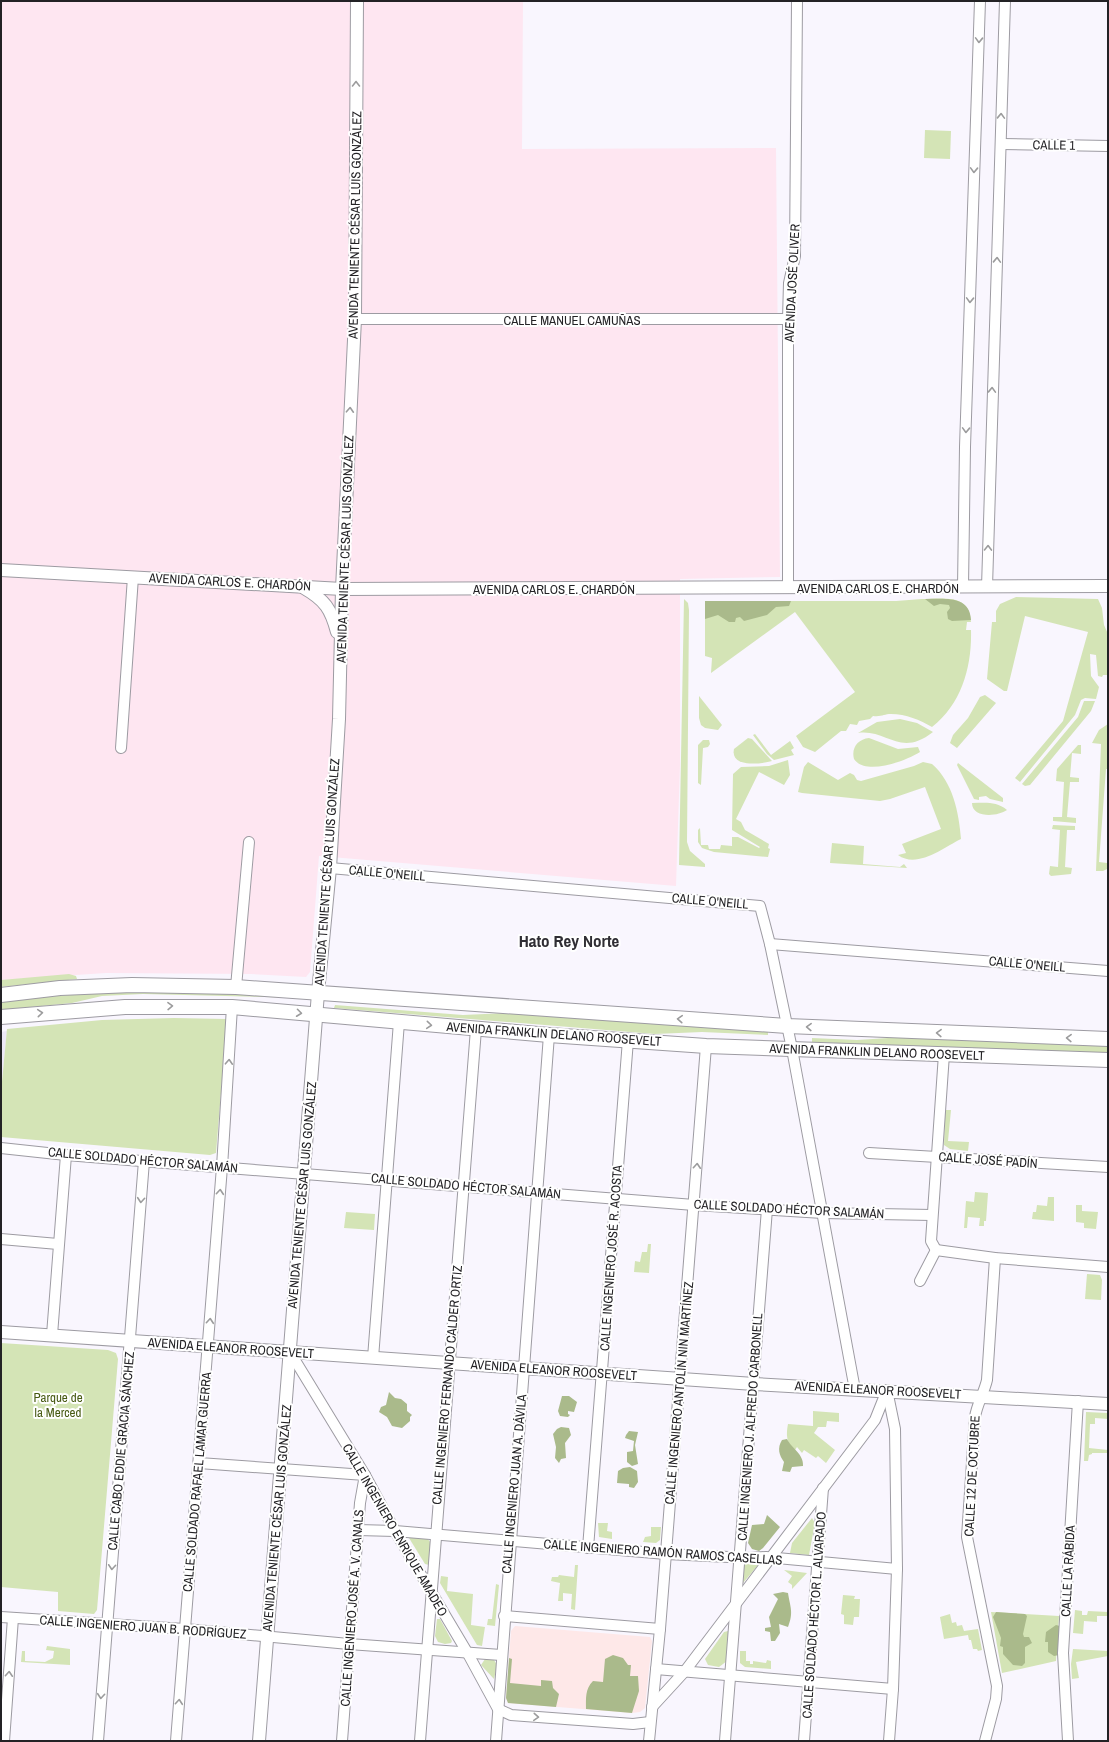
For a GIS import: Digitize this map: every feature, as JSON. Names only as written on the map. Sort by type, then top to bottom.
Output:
[{"type":"main road","name":"AVENIDA FRANKLIN DELANO ROOSEVELT","points":[[1,995],[60,988],[132,985],[236,987],[787,1026],[1108,1039]]},
{"type":"main road","name":"AVENIDA FRANKLIN DELANO ROOSEVELT","points":[[1,1017],[125,1007],[232,1007],[476,1029],[706,1046],[1108,1060]]},
{"type":"street","name":"AVENIDA TENIENTE CÉSAR LUIS GONZÁLEZ","points":[[259,1741],[318,993],[330,868],[339,719],[342,588],[355,319],[357,1]]},
{"type":"street","name":"AVENIDA JOSÉ OLIVER","points":[[788,588],[788,319],[789,283],[795,256],[797,1]]},
{"type":"street","points":[[963,587],[966,432],[980,1]]},
{"type":"street","points":[[987,587],[1005,1]]},
{"type":"street","name":"CALLE 1","points":[[1001,144],[1108,146]]},
{"type":"street","name":"CALLE MANUEL CAMUÑAS","points":[[355,319],[788,319]]},
{"type":"street","name":"AVENIDA CARLOS E. CHARDÓN","points":[[1,570],[342,588],[1108,586]]},
{"type":"street","points":[[121,748],[133,577]]},
{"type":"street","points":[[302,586],[320,596],[328,608],[333,619],[340,647]]},
{"type":"street","points":[[236,987],[249,842]]},
{"type":"street","name":"CALLE O'NEILL","points":[[330,868],[756,905],[762,909],[770,944],[1108,971]]},
{"type":"street","points":[[770,944],[792,1049],[855,1390]]},
{"type":"street","name":"CALLE SOLDADO RAFAEL LAMAR GUERRA","points":[[176,1741],[222,1167],[232,1007]]},
{"type":"street","points":[[373,1358],[399,1022]]},
{"type":"street","name":"CALLE INGENIERO FERNANDO CALDER ORTIZ","points":[[420,1741],[476,1029]]},
{"type":"street","name":"CALLE INGENIERO JUAN A. DÁVILA","points":[[496,1741],[501,1655],[549,1035]]},
{"type":"street","name":"CALLE INGENIERO JOSÉ R. ACOSTA","points":[[588,1548],[628,1040]]},
{"type":"street","name":"CALLE INGENIERO ANTOLÍN NIN MARTÍNEZ","points":[[649,1741],[660,1629],[706,1046]]},
{"type":"street","points":[[936,1250],[931,1242],[932,1215],[944,1054]]},
{"type":"street","name":"CALLE SOLDADO HÉCTOR SALAMÁN","points":[[1,1148],[66,1155],[694,1205],[823,1213],[932,1215]]},
{"type":"street","name":"CALLE JOSÉ PADÍN","points":[[868,1153],[1108,1167]]},
{"type":"street","points":[[52,1335],[66,1155]]},
{"type":"street","name":"CALLE CABO EDDIE GRACIA SÁNCHEZ","points":[[98,1741],[144,1161]]},
{"type":"street","name":"CALLE INGENIERO J. ALFREDO CARBONELL","points":[[725,1741],[767,1210]]},
{"type":"street","points":[[1,1239],[58,1244]]},
{"type":"street","points":[[936,1250],[995,1258],[1108,1267]]},
{"type":"street","points":[[920,1281],[936,1250]]},
{"type":"street","name":"CALLE 12 DE OCTUBRE","points":[[985,1741],[996,1699],[997,1686],[967,1537],[976,1406],[983,1396],[987,1380],[995,1258]]},
{"type":"street","name":"AVENIDA ELEANOR ROOSEVELT","points":[[1,1332],[754,1384],[855,1390],[887,1390],[1108,1404]]},
{"type":"street","name":"CALLE INGENIERO ENRIQUE AMADEO","points":[[290,1352],[364,1475],[395,1531],[467,1652],[498,1709]]},
{"type":"street","points":[[652,1707],[685,1672],[770,1557],[875,1420],[887,1390]]},
{"type":"street","points":[[887,1390],[895,1429],[897,1568],[893,1689],[889,1741]]},
{"type":"street","name":"CALLE LA RÁBIDA","points":[[1068,1741],[1063,1653],[1078,1401]]},
{"type":"street","points":[[199,1463],[364,1475]]},
{"type":"street","name":"CALLE INGENIERO JOSÉ A. V. CANALS","points":[[342,1741],[358,1530],[364,1475]]},
{"type":"street","name":"CALLE SOLDADO HÉCTOR L. ALVARADO","points":[[804,1741],[823,1488]]},
{"type":"street","name":"CALLE INGENIERO RAMÓN RAMOS CASELLAS","points":[[358,1530],[395,1531],[436,1536],[666,1554],[740,1558],[770,1557],[818,1563],[897,1568]]},
{"type":"street","points":[[504,1616],[660,1629]]},
{"type":"street","name":"CALLE INGENIERO JUAN B. RODRÍGUEZ","points":[[1,1617],[185,1629],[349,1644],[501,1655]]},
{"type":"street","points":[[4,1741],[13,1618]]},
{"type":"street","points":[[656,1669],[893,1689]]},
{"type":"street","points":[[498,1709],[511,1715],[633,1724],[650,1722]]},
{"type":"shaded area","points":[[1,1],[523,1],[522,149],[776,148],[780,577],[680,579],[680,765],[676,886],[319,856],[310,972],[306,977],[251,974],[106,973],[1,980]]},
{"type":"shaded area","points":[[7,1031],[1,1091],[1,1032]]},
{"type":"shaded area","points":[[515,1626],[650,1637],[652,1641],[645,1708],[640,1712],[632,1713],[508,1703],[506,1698],[511,1631]]},
{"type":"green space","points":[[925,130],[951,131],[950,159],[924,158]]},
{"type":"green space","points":[[1016,597],[1098,599],[1102,608],[1104,625],[1108,634],[1108,675],[1103,675],[1102,677],[1098,676],[1096,655],[1090,654],[1091,676],[1099,687],[1096,699],[1085,698],[1081,700],[1075,715],[1020,782],[1015,778],[1063,721],[1088,632],[1025,616],[1007,691],[1004,691],[987,679],[992,622],[996,622],[996,611],[1000,604]]},
{"type":"green space","points":[[684,599],[688,603],[689,610],[687,842],[690,851],[705,864],[705,867],[679,865]]},
{"type":"green space","points":[[925,599],[948,599],[961,602],[970,612],[971,620],[952,621],[948,619],[947,612],[950,608],[949,605],[940,604],[934,606]]},
{"type":"green space","points":[[946,599],[961,602],[966,606],[971,622],[967,622],[966,630],[971,630],[971,644],[970,657],[963,683],[958,696],[951,707],[932,727],[918,720],[902,715],[886,714],[873,716],[870,719],[859,721],[857,725],[850,724],[846,731],[841,731],[815,752],[803,747],[796,736],[855,692],[795,612],[711,673],[712,658],[705,656],[705,601],[896,601]]},
{"type":"green space","points":[[705,601],[791,601],[789,606],[776,607],[767,615],[744,621],[740,617],[736,618],[735,622],[729,622],[718,615],[705,619]]},
{"type":"green space","points":[[985,695],[996,703],[957,748],[950,743],[953,735],[968,718],[980,697]]},
{"type":"green space","points":[[699,696],[722,725],[718,730],[705,728],[701,725],[699,718]]},
{"type":"green space","points":[[1084,701],[1095,701],[1091,711],[1030,785],[1025,786],[1022,784],[1078,717]]},
{"type":"green space","points":[[900,719],[917,723],[933,732],[911,743],[902,743],[868,733],[858,733],[877,722]]},
{"type":"green space","points":[[1108,724],[1108,769],[1106,769],[1099,862],[1107,863],[1107,869],[1103,871],[1096,871],[1101,744],[1092,743],[1099,730]]},
{"type":"green space","points":[[755,734],[771,755],[790,741],[794,748],[791,750],[794,755],[774,760],[767,754],[753,735]]},
{"type":"green space","points":[[748,738],[752,739],[772,761],[754,764],[741,762],[737,759],[734,755],[734,749]]},
{"type":"green space","points":[[869,738],[898,749],[918,747],[920,752],[896,763],[876,767],[859,764],[854,759],[853,755],[856,745],[862,740]]},
{"type":"green space","points":[[703,740],[709,740],[710,744],[708,747],[703,748],[701,785],[698,783],[698,745]]},
{"type":"green space","points":[[1078,745],[1081,745],[1081,754],[1072,753],[1070,777],[1079,778],[1079,782],[1070,782],[1067,817],[1076,818],[1076,823],[1053,821],[1053,817],[1062,817],[1064,782],[1056,781],[1057,769]]},
{"type":"green space","points":[[788,760],[790,775],[784,785],[759,772],[736,819],[741,822],[745,830],[769,844],[768,848],[770,849],[768,857],[714,852],[702,848],[698,842],[698,830],[700,828],[701,845],[708,845],[709,849],[720,849],[721,845],[732,846],[732,837],[738,837],[759,848],[760,847],[732,830],[733,774],[741,767],[769,766]]},
{"type":"green space","points":[[808,762],[838,780],[850,773],[854,775],[857,780],[861,781],[923,762],[932,764],[945,780],[954,798],[959,819],[961,839],[930,856],[913,860],[905,859],[898,855],[906,853],[902,844],[941,829],[925,787],[880,801],[798,792],[804,767]]},
{"type":"green space","points":[[958,763],[1003,798],[1003,802],[990,799],[986,796],[979,797],[979,800],[974,799],[957,765]]},
{"type":"green space","points":[[972,803],[995,804],[1007,810],[992,815],[980,814],[973,808]]},
{"type":"green space","points":[[1053,825],[1075,826],[1075,830],[1067,830],[1065,867],[1072,868],[1071,874],[1051,876],[1049,874],[1050,866],[1058,867],[1060,830],[1052,829]]},
{"type":"green space","points":[[832,843],[864,846],[863,864],[900,867],[904,864],[907,868],[830,863]]},
{"type":"green space","points":[[69,974],[76,976],[77,979],[1,987],[1,980]]},
{"type":"green space","points":[[225,991],[303,998],[143,994],[102,996],[72,1003],[1,1010],[1,1001],[102,992]]},
{"type":"green space","points":[[335,1005],[463,1015],[507,1013],[768,1031],[768,1035],[702,1032],[655,1034],[334,1008]]},
{"type":"green space","points":[[174,1018],[227,1019],[216,1153],[210,1155],[1,1137],[1,1092],[7,1029],[102,1020]]},
{"type":"green space","points":[[904,1037],[1108,1044],[1108,1054],[812,1042],[812,1038],[857,1040]]},
{"type":"green space","points":[[945,1110],[951,1110],[948,1141],[969,1142],[968,1151],[950,1149],[944,1145]]},
{"type":"green space","points":[[975,1192],[988,1193],[986,1221],[984,1221],[984,1226],[979,1226],[980,1218],[968,1217],[967,1228],[964,1228],[966,1201],[974,1202]]},
{"type":"green space","points":[[1048,1197],[1054,1197],[1054,1221],[1032,1219],[1033,1212],[1036,1212],[1037,1205],[1047,1206]]},
{"type":"green space","points":[[1076,1205],[1082,1205],[1082,1211],[1098,1212],[1096,1229],[1084,1228],[1084,1223],[1076,1222]]},
{"type":"green space","points":[[346,1212],[375,1214],[374,1230],[344,1228]]},
{"type":"green space","points":[[648,1244],[651,1244],[649,1273],[634,1272],[635,1261],[640,1262],[642,1252],[647,1252]]},
{"type":"green space","points":[[1087,1274],[1100,1275],[1102,1280],[1101,1300],[1085,1299]]},
{"type":"green space","name":"Parque de la Merced","points":[[1,1343],[108,1350],[116,1353],[118,1359],[97,1610],[94,1614],[58,1611],[58,1592],[1,1587]]},
{"type":"green space","points":[[389,1392],[395,1398],[401,1399],[407,1404],[407,1411],[412,1415],[410,1417],[410,1421],[402,1428],[392,1426],[387,1417],[379,1412],[381,1407],[386,1405]]},
{"type":"green space","points":[[562,1396],[569,1396],[577,1402],[574,1412],[568,1411],[568,1414],[570,1415],[568,1417],[560,1416],[558,1411]]},
{"type":"green space","points":[[813,1411],[839,1413],[839,1422],[827,1421],[826,1427],[818,1427],[814,1433],[835,1450],[826,1463],[818,1456],[816,1458],[804,1450],[802,1453],[797,1447],[795,1450],[788,1442],[787,1438],[788,1424],[813,1426]]},
{"type":"green space","points":[[1086,1412],[1108,1413],[1108,1419],[1095,1418],[1095,1424],[1090,1424],[1089,1448],[1108,1450],[1108,1453],[1092,1453],[1089,1455],[1088,1461],[1084,1461]]},
{"type":"green space","points":[[561,1427],[569,1428],[571,1435],[565,1443],[566,1458],[561,1459],[559,1463],[555,1458],[556,1447],[553,1434]]},
{"type":"green space","points":[[629,1431],[638,1432],[635,1445],[638,1464],[632,1466],[627,1462],[627,1452],[633,1451],[634,1441],[625,1438]]},
{"type":"green space","points":[[787,1439],[800,1455],[803,1462],[803,1466],[792,1467],[790,1472],[782,1471],[784,1462],[779,1451],[782,1440]]},
{"type":"green space","points":[[630,1467],[637,1471],[638,1482],[634,1488],[629,1487],[629,1484],[617,1483],[618,1471],[623,1468]]},
{"type":"green space","points":[[767,1515],[780,1527],[763,1548],[759,1551],[752,1549],[748,1543],[752,1525],[764,1524]]},
{"type":"green space","points":[[812,1518],[815,1523],[809,1555],[790,1553],[792,1543]]},
{"type":"green space","points":[[598,1523],[608,1523],[607,1531],[612,1532],[612,1539],[599,1537]]},
{"type":"green space","points":[[651,1527],[661,1527],[660,1540],[656,1543],[643,1542],[645,1537],[651,1536]]},
{"type":"green space","points":[[410,1536],[427,1538],[431,1543],[429,1565],[425,1564],[409,1538]]},
{"type":"green space","points":[[744,1564],[759,1564],[743,1583]]},
{"type":"green space","points":[[575,1565],[578,1565],[575,1610],[571,1609],[572,1594],[563,1593],[563,1601],[558,1601],[560,1583],[551,1581],[552,1577],[558,1577],[559,1575],[574,1577]]},
{"type":"green space","points":[[784,1570],[807,1573],[792,1589],[792,1585],[788,1582],[792,1576]]},
{"type":"green space","points":[[441,1576],[448,1577],[447,1591],[473,1594],[471,1625],[485,1627],[482,1646],[477,1645],[440,1583]]},
{"type":"green space","points":[[496,1584],[499,1585],[495,1626],[487,1625],[488,1619],[492,1619]]},
{"type":"green space","points":[[783,1592],[788,1593],[791,1610],[790,1622],[788,1627],[779,1624],[780,1633],[775,1641],[771,1641],[770,1632],[765,1631],[765,1628],[771,1627],[769,1617],[778,1599],[773,1594]]},
{"type":"green space","points":[[843,1595],[855,1596],[854,1599],[860,1599],[859,1617],[854,1617],[853,1625],[844,1624],[844,1615],[841,1614]]},
{"type":"green space","points":[[1075,1610],[1082,1611],[1082,1615],[1087,1615],[1088,1611],[1108,1612],[1108,1616],[1097,1616],[1097,1622],[1084,1621],[1083,1634],[1073,1633]]},
{"type":"green space","points":[[991,1612],[1059,1616],[1056,1661],[1002,1673]]},
{"type":"green space","points":[[996,1612],[1025,1614],[1027,1616],[1023,1634],[1024,1637],[1029,1637],[1032,1643],[1025,1647],[1025,1663],[1022,1666],[1013,1665],[1003,1654],[1003,1647],[1000,1646],[1001,1638],[993,1617]]},
{"type":"green space","points":[[950,1614],[952,1623],[956,1622],[957,1626],[962,1625],[964,1631],[978,1629],[982,1650],[978,1651],[977,1649],[973,1649],[968,1635],[944,1639],[940,1617]]},
{"type":"green space","points":[[437,1619],[440,1619],[452,1641],[451,1643],[445,1644],[438,1642],[435,1636]]},
{"type":"green space","points":[[1056,1625],[1060,1626],[1059,1655],[1054,1656],[1048,1652],[1048,1642],[1045,1642],[1046,1632]]},
{"type":"green space","points":[[728,1631],[727,1661],[719,1667],[708,1665],[705,1659],[724,1632]]},
{"type":"green space","points":[[47,1646],[70,1649],[70,1665],[21,1662],[22,1651],[25,1651],[25,1661],[45,1662],[53,1658],[54,1651],[46,1650]]},
{"type":"green space","points":[[1073,1649],[1108,1651],[1108,1656],[1076,1662],[1079,1678],[1072,1679],[1071,1664]]},
{"type":"green space","points":[[740,1651],[746,1651],[746,1661],[750,1661],[750,1664],[753,1664],[753,1661],[766,1663],[767,1660],[771,1661],[771,1669],[745,1667],[740,1663]]},
{"type":"green space","points":[[613,1655],[623,1658],[628,1665],[631,1665],[630,1676],[638,1676],[639,1691],[632,1713],[586,1709],[586,1694],[590,1684],[593,1681],[603,1682],[605,1659]]},
{"type":"green space","points":[[488,1658],[494,1660],[497,1665],[494,1679],[481,1665],[485,1659]]},
{"type":"green space","points":[[509,1658],[512,1659],[510,1683],[541,1686],[541,1680],[552,1681],[553,1688],[559,1694],[556,1707],[508,1703],[506,1698]]},
{"type":"district","name":"Hato Rey Norte","points":[[569,940]]}]
